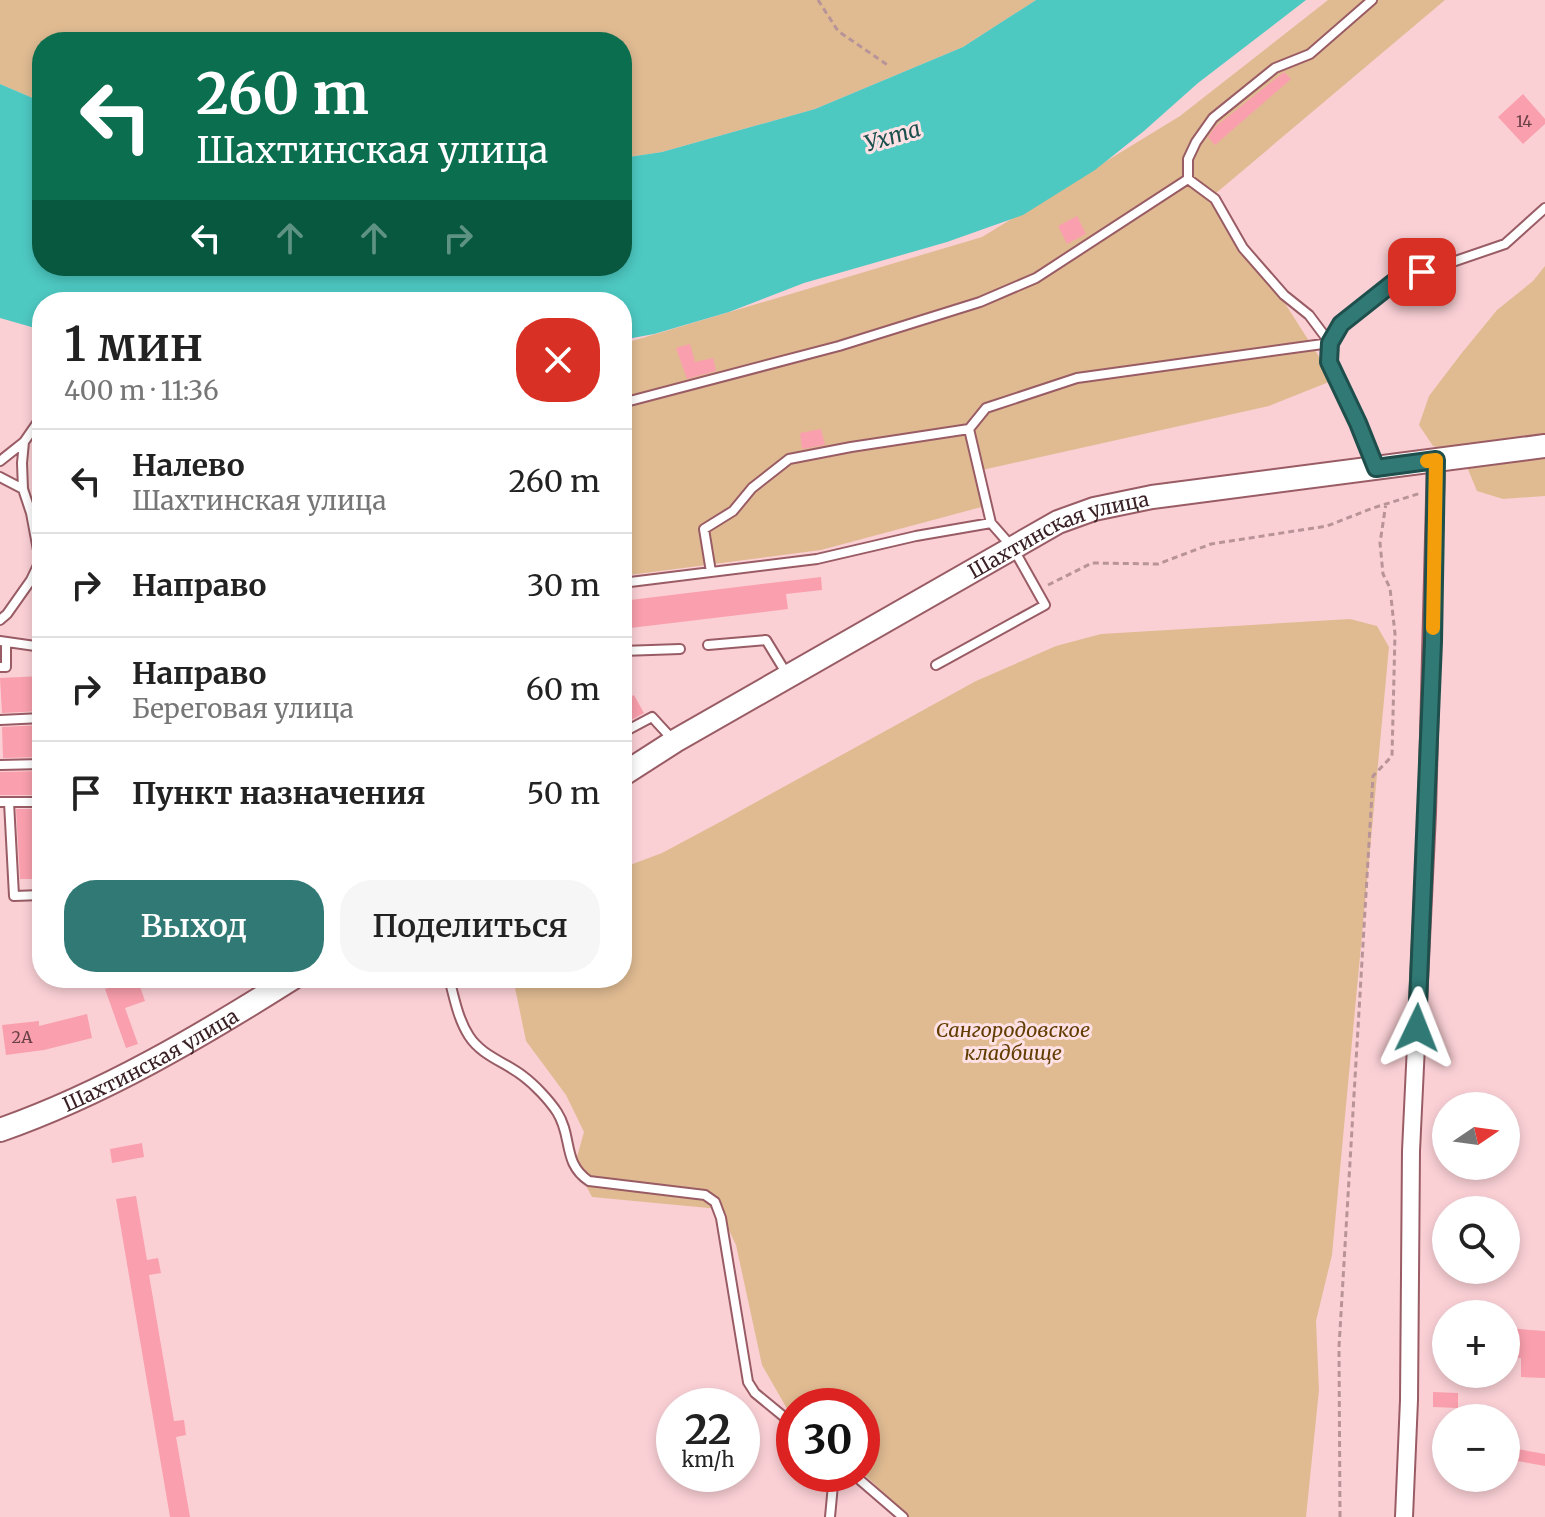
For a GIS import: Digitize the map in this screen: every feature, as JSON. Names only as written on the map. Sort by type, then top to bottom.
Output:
[{"type":"street","name":"Шахтинская улица","points":[[632,769],[1058,522],[1094,509],[1152,497],[1545,446]]},
{"type":"street","points":[[1404,1517],[1409,1400],[1411,1151],[1429,751],[1436,460]]},
{"type":"street","name":"Шахтинская улица","points":[[0,1130],[82,1095],[158,1057],[277,988]]},
{"type":"lane","points":[[1188,179],[1188,159],[1213,118],[1275,68],[1310,54],[1372,0]]},
{"type":"lane","points":[[1188,179],[1215,199],[1243,248],[1284,295],[1309,315],[1330,343]]},
{"type":"lane","points":[[632,400],[839,346],[980,302],[1036,278],[1188,179]]},
{"type":"lane","points":[[1376,468],[1329,362],[1330,343],[1341,324],[1394,282],[1505,244],[1545,208]]},
{"type":"lane","points":[[711,572],[704,529],[733,511],[752,488],[789,459],[969,429],[986,408],[1077,378],[1330,343]]},
{"type":"lane","points":[[936,665],[1045,605],[1013,548],[991,523],[969,429]]},
{"type":"lane","points":[[0,461],[24,442],[32,430]]},
{"type":"lane","points":[[24,442],[23,489],[32,518]]},
{"type":"lane","points":[[0,477],[23,489]]},
{"type":"lane","points":[[632,582],[817,559],[916,536],[991,523]]},
{"type":"lane","points":[[0,620],[32,578]]},
{"type":"lane","points":[[708,645],[766,640],[788,676]]},
{"type":"lane","points":[[0,667],[6,667],[3,642],[32,646]]},
{"type":"lane","points":[[632,651],[680,649]]},
{"type":"lane","points":[[632,728],[652,717],[675,741]]},
{"type":"lane","points":[[0,720],[32,718]]},
{"type":"lane","points":[[0,765],[32,764]]},
{"type":"lane","points":[[32,802],[4,802],[14,896],[32,895]]},
{"type":"lane","points":[[451,988],[468,1036],[484,1053],[524,1076],[556,1110],[565,1127],[576,1173],[589,1181],[705,1195],[715,1202],[721,1218],[748,1382],[755,1393],[776,1410]]},
{"type":"lane","points":[[830,1517],[832,1492]]},
{"type":"lane","points":[[874,1492],[903,1517]]},
{"type":"path","points":[[818,0],[838,31],[889,66]]},
{"type":"path","points":[[1037,590],[1092,563],[1158,564],[1211,544],[1327,526],[1386,503],[1435,489]]},
{"type":"path","points":[[1340,1517],[1339,1347],[1373,776],[1392,756],[1395,634],[1390,588],[1383,574],[1380,543],[1386,503]]},
{"type":"green space","points":[[0,0],[1036,0],[963,47],[815,109],[662,152],[632,156],[632,32],[32,32],[32,98],[0,84]]},
{"type":"green space","points":[[1328,0],[1445,0],[1215,194],[1334,380],[1269,406],[982,470],[989,505],[821,550],[632,575],[632,341],[982,237],[1180,116]]},
{"type":"green space","points":[[1545,266],[1545,496],[1503,499],[1477,491],[1462,455],[1433,446],[1419,425],[1429,396],[1461,354],[1497,310],[1533,281]]},
{"type":"green space","name":"Сангородовское кладбище","points":[[1350,619],[1377,626],[1389,647],[1332,1255],[1316,1321],[1319,1390],[1306,1517],[908,1517],[880,1490],[880,1388],[776,1390],[762,1365],[736,1245],[719,1209],[592,1197],[575,1164],[584,1132],[566,1095],[526,1041],[515,988],[632,988],[632,864],[662,853],[976,681],[1056,646],[1101,634]]},
{"type":"water","name":"Ухта","points":[[1036,0],[1306,0],[1198,83],[1095,170],[1023,215],[947,242],[804,283],[729,312],[654,334],[632,338],[632,292],[32,292],[32,327],[0,318],[0,84],[32,98],[32,276],[632,276],[632,156],[662,152],[815,109],[963,47]]},
{"type":"building","points":[[1284,72],[1291,79],[1215,145],[1208,137],[1215,127]]},
{"type":"building","points":[[1523,94],[1545,119],[1545,124],[1523,144],[1498,117]]},
{"type":"building","points":[[1077,216],[1086,234],[1067,244],[1058,226]]},
{"type":"building","points":[[690,344],[695,362],[713,358],[716,371],[687,379],[676,348]]},
{"type":"building","points":[[821,429],[825,445],[802,449],[800,433]]},
{"type":"building","points":[[821,577],[822,590],[786,594],[788,609],[632,628],[632,600]]},
{"type":"building","points":[[32,676],[32,712],[2,713],[0,678]]},
{"type":"building","points":[[632,696],[644,713],[632,720]]},
{"type":"building","points":[[32,726],[32,757],[3,758],[2,727]]},
{"type":"building","points":[[32,771],[32,795],[0,795],[0,772]]},
{"type":"building","points":[[16,809],[32,809],[32,879],[20,879]]},
{"type":"building","points":[[140,988],[145,1001],[125,1008],[138,1044],[126,1048],[105,989]]},
{"type":"building","points":[[87,1014],[92,1038],[44,1050],[6,1055],[2,1025],[39,1021],[39,1026]]},
{"type":"building","points":[[142,1143],[144,1157],[112,1163],[110,1149]]},
{"type":"building","points":[[136,1196],[147,1260],[158,1258],[161,1273],[149,1275],[174,1421],[184,1420],[186,1435],[176,1437],[190,1517],[170,1517],[116,1199]]},
{"type":"building","points":[[1520,1329],[1545,1331],[1545,1378],[1521,1377]]},
{"type":"building","points":[[1433,1392],[1458,1393],[1458,1404],[1433,1404]]},
{"type":"building","points":[[1520,1450],[1545,1454],[1545,1466],[1520,1462]]},
{"type":"slow traffic","points":[[1427,461],[1436,460],[1433,628]]},
{"type":"route","points":[[1417,1028],[1433,642],[1436,460],[1376,468],[1329,362],[1330,343],[1341,324],[1394,282],[1422,272]]}]
